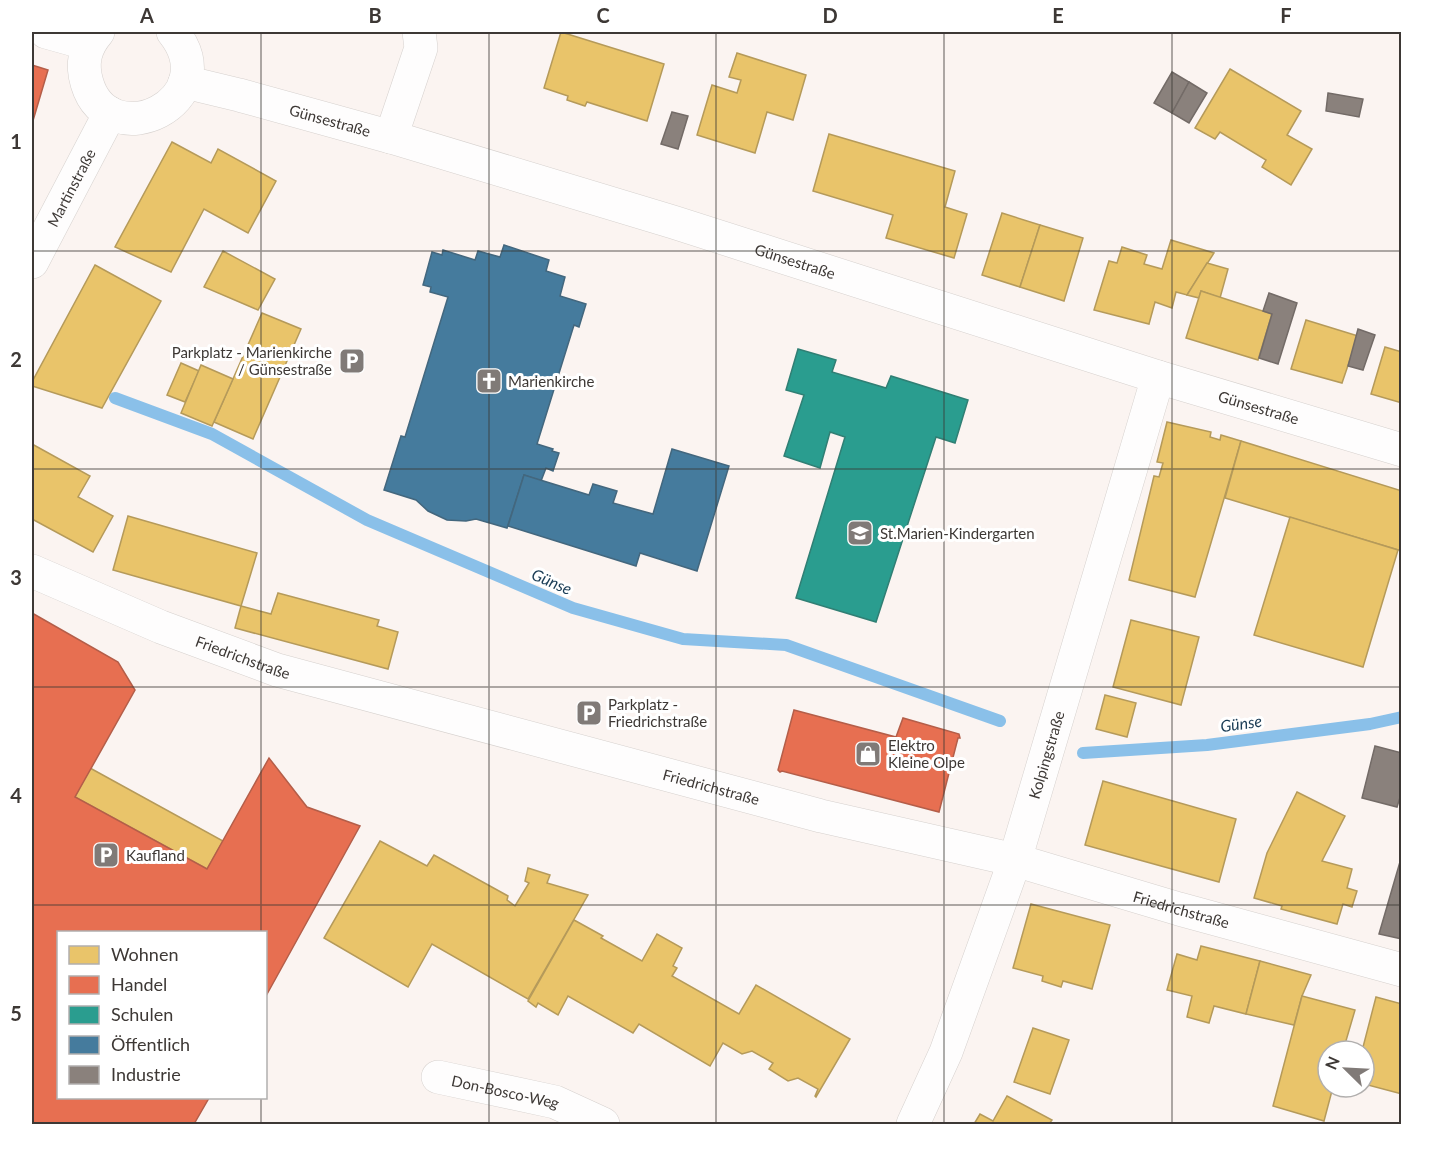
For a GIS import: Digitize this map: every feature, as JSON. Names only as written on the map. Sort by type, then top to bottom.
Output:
[{"type":"street","points":[[46,32],[94,38],[84,59],[84,75],[89,90],[98,103],[110,113],[124,118],[140,119],[155,115],[168,107],[178,96],[185,82],[188,68],[186,54],[181,41],[173,32]]},
{"type":"street","points":[[391,137],[421,48],[418,32]]},
{"type":"street","name":"Günsestraße","points":[[185,82],[391,137],[673,222],[1158,377],[1401,450]]},
{"type":"street","name":"Martinstraße","points":[[32,262],[110,113]]},
{"type":"street","name":"Kolpingstraße","points":[[913,1125],[946,1052],[1015,860],[1158,377]]},
{"type":"street","name":"Friedrichstraße","points":[[32,571],[161,627],[277,670],[821,816],[1015,860],[1179,909],[1401,970]]},
{"type":"street","name":"Don-Bosco-Weg","points":[[438,1077],[555,1102],[603,1125]]},
{"type":"building: Wohnen","points":[[561,32],[664,64],[647,121],[587,102],[585,106],[567,100],[568,96],[544,88]]},
{"type":"building: Wohnen","points":[[737,53],[806,75],[793,120],[767,112],[755,153],[697,135],[712,85],[737,93],[741,80],[729,77]]},
{"type":"building: Wohnen","points":[[1230,69],[1301,111],[1287,135],[1312,149],[1291,185],[1262,167],[1266,160],[1220,132],[1215,139],[1195,128]]},
{"type":"building: Wohnen","points":[[829,134],[955,171],[945,207],[967,214],[954,258],[886,238],[893,215],[813,191]]},
{"type":"building: Wohnen","points":[[172,142],[211,163],[218,149],[276,181],[248,233],[204,209],[171,272],[115,247]]},
{"type":"building: Wohnen","points":[[1002,213],[1040,225],[1020,287],[982,275]]},
{"type":"building: Wohnen","points":[[1040,225],[1083,238],[1064,301],[1020,287]]},
{"type":"building: Wohnen","points":[[1171,240],[1214,253],[1187,295],[1176,292],[1172,308],[1155,302],[1149,324],[1094,310],[1109,261],[1117,263],[1122,247],[1147,255],[1144,264],[1162,269]]},
{"type":"building: Wohnen","points":[[223,251],[275,279],[258,310],[204,287]]},
{"type":"building: Wohnen","points":[[1207,263],[1228,269],[1220,298],[1201,291],[1199,298],[1187,295]]},
{"type":"building: Wohnen","points":[[95,265],[161,301],[102,408],[32,386],[32,382]]},
{"type":"building: Wohnen","points":[[1201,291],[1272,314],[1258,360],[1186,338]]},
{"type":"building: Wohnen","points":[[262,313],[301,329],[253,439],[214,422]]},
{"type":"building: Wohnen","points":[[1306,320],[1358,336],[1342,383],[1291,369]]},
{"type":"building: Wohnen","points":[[1385,347],[1402,352],[1402,403],[1371,394]]},
{"type":"building: Wohnen","points":[[181,363],[199,371],[185,402],[167,395]]},
{"type":"building: Wohnen","points":[[201,365],[233,379],[212,426],[181,413]]},
{"type":"building: Wohnen","points":[[1167,422],[1211,432],[1210,437],[1220,440],[1221,435],[1241,441],[1195,597],[1129,580],[1154,476],[1159,477],[1163,463],[1157,462]]},
{"type":"building: Wohnen","points":[[1241,441],[1402,491],[1402,551],[1225,498]]},
{"type":"building: Wohnen","points":[[32,444],[90,476],[78,497],[113,516],[93,552],[32,519]]},
{"type":"building: Wohnen","points":[[128,516],[257,553],[241,606],[113,570]]},
{"type":"building: Wohnen","points":[[1290,517],[1398,550],[1363,667],[1254,635]]},
{"type":"building: Wohnen","points":[[278,593],[379,620],[377,626],[398,632],[388,669],[235,628],[241,606],[271,614]]},
{"type":"building: Wohnen","points":[[1131,620],[1199,637],[1181,705],[1113,687]]},
{"type":"building: Wohnen","points":[[1105,695],[1136,703],[1127,737],[1096,729]]},
{"type":"building: Wohnen","points":[[90,768],[223,841],[207,869],[75,797]]},
{"type":"building: Wohnen","points":[[1103,781],[1236,819],[1219,882],[1085,845]]},
{"type":"building: Wohnen","points":[[1297,792],[1345,816],[1322,861],[1352,869],[1347,888],[1357,891],[1352,907],[1343,904],[1337,924],[1281,909],[1282,906],[1254,898],[1267,853]]},
{"type":"building: Wohnen","points":[[380,841],[427,866],[434,855],[508,896],[507,900],[515,906],[529,883],[525,881],[528,868],[550,875],[547,883],[588,895],[528,999],[432,944],[408,987],[324,938]]},
{"type":"building: Wohnen","points":[[1031,904],[1110,925],[1092,989],[1063,981],[1061,987],[1042,981],[1043,976],[1013,968]]},
{"type":"building: Wohnen","points":[[574,920],[642,961],[657,934],[682,948],[673,966],[677,968],[672,976],[739,1014],[756,985],[850,1039],[816,1097],[818,1089],[798,1078],[788,1081],[769,1069],[773,1063],[752,1051],[742,1054],[723,1043],[710,1066],[639,1024],[633,1033],[568,996],[558,1015],[538,1003],[536,1007],[528,1001]]},
{"type":"building: Wohnen","points":[[1201,946],[1260,961],[1246,1014],[1214,1006],[1209,1023],[1187,1017],[1192,996],[1167,990],[1177,954],[1197,960]]},
{"type":"building: Wohnen","points":[[1260,961],[1311,975],[1294,1025],[1246,1014]]},
{"type":"building: Wohnen","points":[[1302,996],[1355,1010],[1347,1039],[1316,1039],[1316,1099],[1330,1099],[1324,1121],[1273,1106]]},
{"type":"building: Wohnen","points":[[1376,997],[1402,1004],[1402,1094],[1376,1087],[1376,1039],[1365,1039]]},
{"type":"building: Wohnen","points":[[1033,1028],[1069,1040],[1050,1094],[1014,1082]]},
{"type":"building: Wohnen","points":[[1007,1096],[1052,1120],[1049,1124],[974,1124],[980,1114],[993,1121]]},
{"type":"building: Handel","points":[[32,65],[48,70],[32,124]]},
{"type":"building: Handel","name":"Kaufland","points":[[32,613],[118,662],[135,690],[75,797],[207,869],[269,758],[307,807],[360,826],[267,994],[267,931],[57,931],[57,1099],[208,1099],[194,1124],[32,1124]]},
{"type":"building: Handel","name":"Elektro Kleine Olpe","points":[[794,710],[896,737],[903,718],[959,734],[960,738],[958,738],[939,812],[780,772],[778,770]]},
{"type":"building: Schulen","name":"St.Marien-Kindergarten","points":[[798,349],[836,360],[832,372],[886,388],[891,376],[968,400],[955,443],[936,437],[876,622],[796,598],[845,437],[830,432],[820,468],[784,456],[804,395],[786,390]]},
{"type":"building: Öffentlich","name":"Marienkirche","points":[[504,245],[549,260],[546,271],[565,277],[560,296],[586,304],[579,327],[574,325],[537,444],[559,453],[553,471],[546,468],[541,481],[524,475],[507,528],[476,519],[447,520],[428,511],[416,500],[384,490],[401,436],[405,437],[448,297],[430,292],[431,287],[423,285],[432,252],[442,255],[443,250],[475,260],[478,251],[500,257]]},
{"type":"building: Öffentlich","points":[[672,449],[729,466],[697,571],[640,553],[636,566],[508,526],[524,475],[589,495],[593,484],[617,491],[613,503],[653,514]]},
{"type":"building: Industrie","points":[[1172,72],[1189,82],[1172,113],[1154,103]]},
{"type":"building: Industrie","points":[[1189,82],[1207,93],[1189,123],[1172,113]]},
{"type":"building: Industrie","points":[[1328,93],[1363,99],[1359,117],[1326,111]]},
{"type":"building: Industrie","points":[[672,112],[688,116],[678,149],[661,144]]},
{"type":"building: Industrie","points":[[1269,293],[1297,303],[1278,364],[1259,358],[1272,314],[1263,311]]},
{"type":"building: Industrie","points":[[1358,329],[1375,335],[1363,370],[1348,366]]},
{"type":"building: Industrie","points":[[1375,746],[1402,753],[1402,791],[1397,807],[1362,798]]},
{"type":"building: Industrie","points":[[1402,855],[1402,939],[1379,934]]},
{"type":"waterway","name":"Günse","points":[[115,398],[212,434],[367,520],[573,608],[683,639],[786,645],[1000,721]]},
{"type":"waterway","name":"Günse","points":[[1083,753],[1207,745],[1370,724],[1402,717]]},
{"type":"place","name":"Parkplatz - Marienkirche / Günsestraße","points":[[352,361]]},
{"type":"place","name":"Marienkirche","points":[[489,381]]},
{"type":"place","name":"St.Marien-Kindergarten","points":[[860,533]]},
{"type":"place","name":"Parkplatz - Friedrichstraße","points":[[589,713]]},
{"type":"place","name":"Elektro Kleine Olpe","points":[[868,754]]},
{"type":"place","name":"Kaufland","points":[[106,855]]}]
